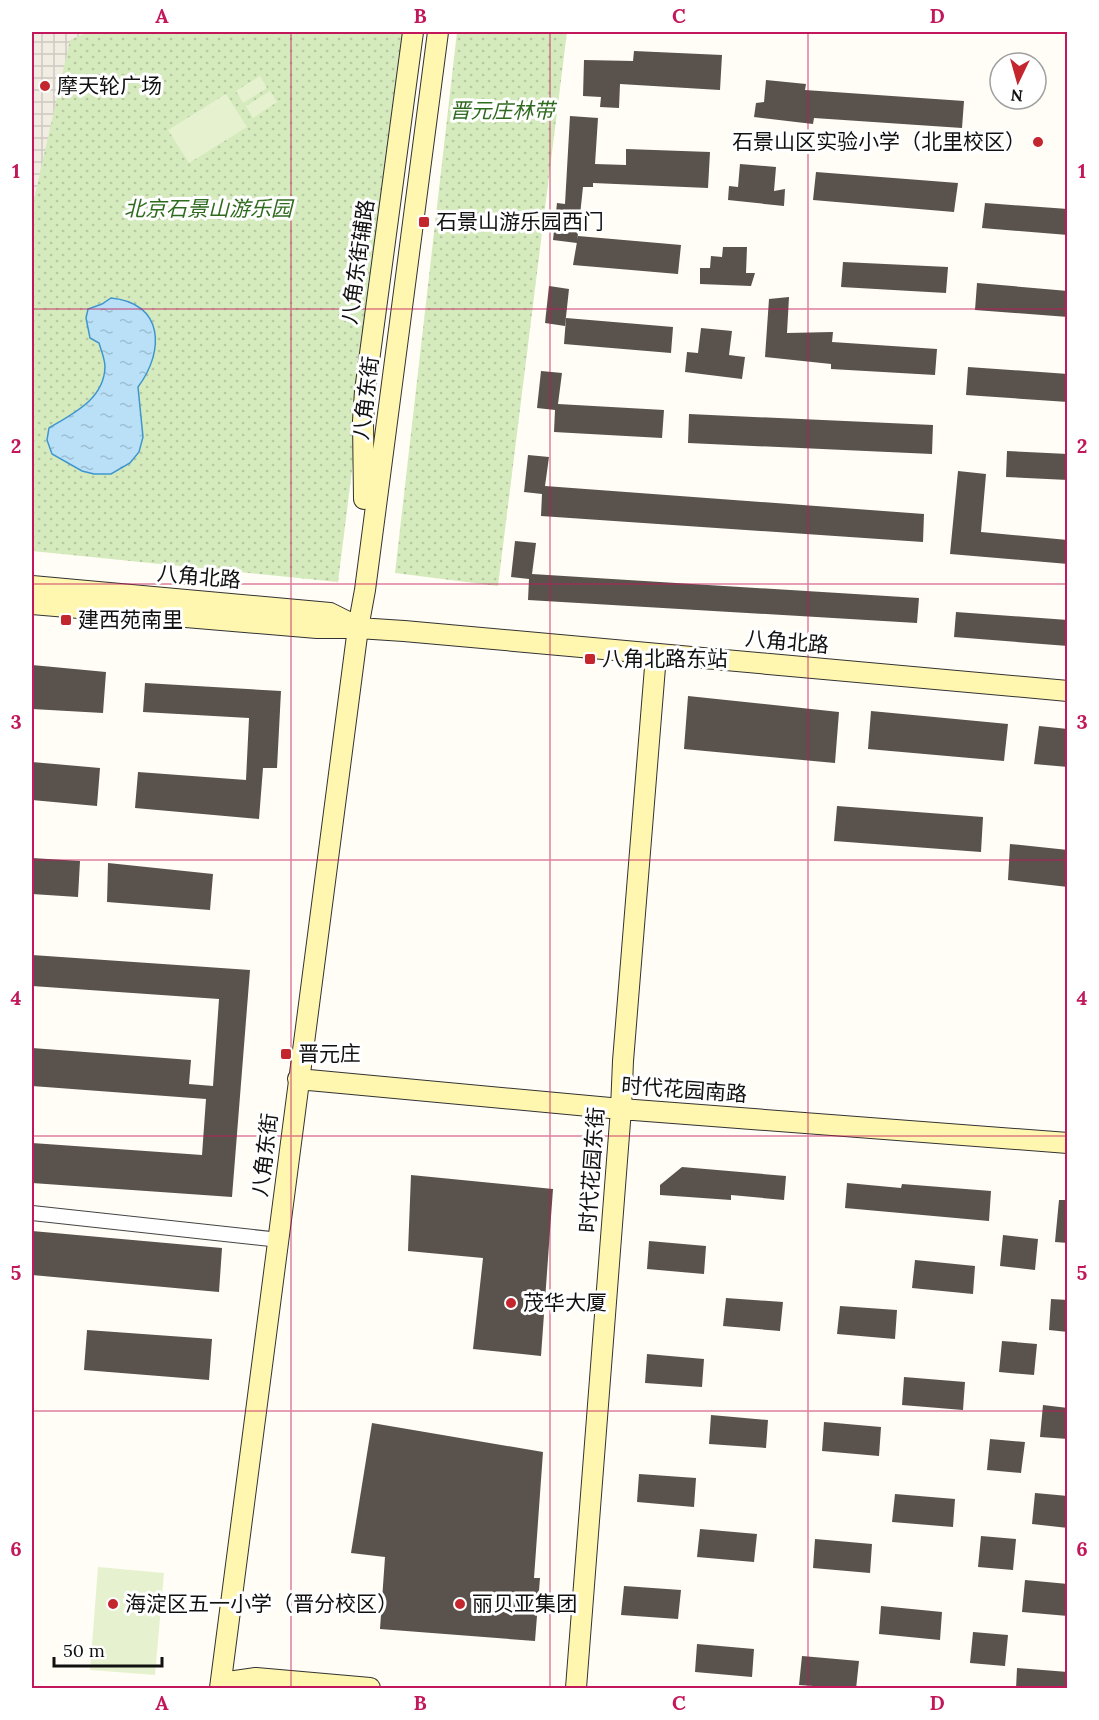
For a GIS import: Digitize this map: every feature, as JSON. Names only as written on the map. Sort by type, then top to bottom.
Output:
[{"type":"street","name":"八角东街辅路","points":[[364,499],[365,392],[412,32]]},
{"type":"street","name":"八角东街","points":[[358,628],[353,586],[425,32]]},
{"type":"street","name":"八角东街","points":[[226,1687],[299,1073],[438,32]]},
{"type":"street","name":"八角北路","points":[[32,586],[330,613],[358,628]]},
{"type":"street","name":"八角北路","points":[[32,604],[317,628],[358,628],[1068,691]]},
{"type":"street","name":"时代花园东街","points":[[576,1689],[621,1102],[622,1061],[656,655]]},
{"type":"street","name":"时代花园南路","points":[[299,1073],[1068,1143]]},
{"type":"street","name":"时代花园南路","points":[[621,1102],[1068,1135]]},
{"type":"street","points":[[32,1213],[280,1240]]},
{"type":"street","points":[[226,1687],[256,1678],[370,1689]]},
{"type":"green space","name":"北京石景山游乐园","points":[[32,32],[407,32],[338,582],[32,551]]},
{"type":"green space","name":"晋元庄林带","points":[[457,32],[567,32],[498,586],[395,573]]},
{"type":"green space","points":[[260,76],[267,88],[243,103],[236,91]]},
{"type":"green space","points":[[270,91],[277,102],[253,118],[246,106]]},
{"type":"green space","points":[[226,94],[247,127],[189,163],[168,130]]},
{"type":"green space","points":[[98,1567],[164,1573],[155,1675],[90,1670]]},
{"type":"shaded area","name":"摩天轮广场","points":[[32,32],[88,32],[70,40],[32,208]]},
{"type":"water","points":[[111,298],[128,302],[141,309],[150,319],[155,344],[153,359],[138,387],[143,437],[139,452],[130,463],[111,474],[94,474],[82,471],[52,454],[47,440],[49,428],[86,404],[99,388],[103,378],[104,361],[99,343],[90,338],[86,318],[88,309]]},
{"type":"building","points":[[634,51],[722,55],[720,90],[620,84],[619,108],[600,107],[601,97],[583,96],[584,60],[633,61]]},
{"type":"building","points":[[766,80],[806,84],[805,90],[964,101],[962,128],[814,118],[813,124],[754,117],[756,103],[764,102]]},
{"type":"building","points":[[570,116],[598,118],[595,164],[626,165],[626,149],[710,152],[708,188],[593,183],[593,187],[583,187],[577,243],[553,240],[557,203],[565,204]]},
{"type":"building","points":[[740,164],[776,167],[774,191],[785,189],[784,206],[728,200],[729,186],[738,187]]},
{"type":"building","points":[[816,172],[958,183],[954,212],[813,200]]},
{"type":"building","points":[[985,203],[1068,209],[1068,235],[982,228]]},
{"type":"building","points":[[578,236],[681,245],[678,274],[573,265]]},
{"type":"building","points":[[723,247],[747,247],[746,273],[755,273],[751,286],[700,284],[700,268],[710,268],[711,256],[722,257]]},
{"type":"building","points":[[843,262],[948,267],[946,293],[841,287]]},
{"type":"building","points":[[977,283],[1068,291],[1068,317],[975,310]]},
{"type":"building","points":[[549,286],[569,289],[565,326],[545,323]]},
{"type":"building","points":[[789,297],[787,333],[833,332],[832,342],[937,349],[935,375],[831,369],[831,364],[765,357],[769,299]]},
{"type":"building","points":[[566,318],[673,327],[671,353],[564,344]]},
{"type":"building","points":[[701,328],[732,331],[729,355],[745,357],[742,379],[685,372],[687,352],[698,353]]},
{"type":"building","points":[[968,367],[1068,374],[1068,402],[966,395]]},
{"type":"building","points":[[541,371],[562,373],[558,404],[664,410],[662,438],[554,432],[555,410],[537,408]]},
{"type":"building","points":[[689,414],[933,425],[932,454],[688,443]]},
{"type":"building","points":[[1007,451],[1068,454],[1068,480],[1006,477]]},
{"type":"building","points":[[528,455],[549,457],[545,486],[924,514],[923,542],[541,516],[542,494],[524,492]]},
{"type":"building","points":[[958,471],[986,474],[981,532],[1068,540],[1068,564],[950,554]]},
{"type":"building","points":[[515,541],[536,543],[532,574],[919,598],[917,623],[528,600],[529,579],[511,577]]},
{"type":"building","points":[[956,612],[1068,620],[1068,646],[954,637]]},
{"type":"building","points":[[32,665],[106,672],[103,713],[32,709]]},
{"type":"building","points":[[145,683],[281,691],[277,768],[263,768],[259,819],[135,808],[138,772],[246,780],[249,718],[143,712]]},
{"type":"building","points":[[688,696],[839,712],[835,763],[684,749]]},
{"type":"building","points":[[871,711],[1008,724],[1004,761],[868,749]]},
{"type":"building","points":[[1039,726],[1068,729],[1068,767],[1034,764]]},
{"type":"building","points":[[32,762],[100,768],[97,806],[32,800]]},
{"type":"building","points":[[837,806],[983,817],[981,852],[834,841]]},
{"type":"building","points":[[1010,844],[1068,850],[1068,887],[1008,880]]},
{"type":"building","points":[[32,858],[80,861],[78,897],[32,894]]},
{"type":"building","points":[[108,863],[213,874],[210,910],[107,902]]},
{"type":"building","points":[[32,955],[250,970],[232,1197],[32,1183],[32,1143],[202,1155],[206,1099],[32,1086],[32,1048],[191,1060],[189,1084],[213,1086],[219,999],[32,986]]},
{"type":"building","points":[[682,1167],[786,1176],[784,1200],[731,1195],[731,1200],[660,1195],[660,1185]]},
{"type":"building","name":"茂华大厦","points":[[411,1175],[553,1189],[541,1356],[473,1349],[483,1258],[408,1251]]},
{"type":"building","points":[[847,1183],[901,1188],[902,1184],[991,1191],[989,1221],[845,1208]]},
{"type":"building","points":[[1059,1200],[1068,1200],[1068,1243],[1055,1242]]},
{"type":"building","points":[[32,1231],[222,1248],[219,1292],[32,1275]]},
{"type":"building","points":[[1003,1235],[1038,1239],[1035,1270],[1000,1266]]},
{"type":"building","points":[[649,1241],[706,1246],[704,1274],[647,1269]]},
{"type":"building","points":[[915,1260],[975,1266],[973,1294],[912,1288]]},
{"type":"building","points":[[726,1298],[783,1302],[780,1331],[723,1326]]},
{"type":"building","points":[[1051,1299],[1068,1300],[1068,1332],[1049,1330]]},
{"type":"building","points":[[840,1306],[897,1310],[895,1339],[837,1334]]},
{"type":"building","points":[[87,1330],[212,1339],[209,1380],[84,1370]]},
{"type":"building","points":[[1002,1341],[1037,1344],[1034,1375],[999,1372]]},
{"type":"building","points":[[647,1354],[704,1359],[702,1387],[645,1383]]},
{"type":"building","points":[[904,1377],[965,1382],[963,1410],[902,1405]]},
{"type":"building","points":[[1043,1405],[1068,1408],[1068,1439],[1040,1437]]},
{"type":"building","points":[[711,1415],[768,1420],[766,1448],[709,1444]]},
{"type":"building","points":[[824,1422],[881,1427],[879,1456],[822,1451]]},
{"type":"building","points":[[372,1423],[543,1452],[534,1578],[540,1578],[535,1641],[380,1629],[385,1557],[351,1553]]},
{"type":"building","points":[[990,1439],[1025,1442],[1021,1473],[987,1470]]},
{"type":"building","points":[[639,1474],[696,1478],[694,1507],[637,1502]]},
{"type":"building","points":[[1035,1493],[1068,1496],[1068,1528],[1032,1524]]},
{"type":"building","points":[[895,1494],[955,1499],[953,1527],[892,1522]]},
{"type":"building","points":[[700,1529],[757,1534],[754,1562],[697,1557]]},
{"type":"building","points":[[981,1536],[1016,1539],[1013,1570],[978,1567]]},
{"type":"building","points":[[815,1539],[872,1544],[870,1573],[813,1568]]},
{"type":"building","points":[[1025,1580],[1068,1584],[1068,1616],[1022,1612]]},
{"type":"building","points":[[624,1586],[681,1590],[678,1619],[621,1615]]},
{"type":"building","points":[[881,1606],[942,1612],[940,1640],[879,1634]]},
{"type":"building","points":[[973,1632],[1008,1635],[1005,1666],[970,1663]]},
{"type":"building","points":[[697,1644],[754,1649],[752,1677],[695,1672]]},
{"type":"building","points":[[802,1656],[859,1661],[856,1689],[799,1685]]},
{"type":"building","points":[[1017,1668],[1068,1672],[1068,1689],[1016,1689]]},
{"type":"place","name":"摩天轮广场","points":[[45,86]]},
{"type":"place","name":"石景山区实验小学（北里校区）","points":[[1038,142]]},
{"type":"place","name":"石景山游乐园西门","points":[[424,222]]},
{"type":"place","name":"建西苑南里","points":[[66,620]]},
{"type":"place","name":"八角北路东站","points":[[590,659]]},
{"type":"place","name":"晋元庄","points":[[286,1054]]},
{"type":"place","name":"茂华大厦","points":[[511,1303]]},
{"type":"place","name":"海淀区五一小学（晋分校区）","points":[[113,1604]]},
{"type":"place","name":"丽贝亚集团","points":[[460,1604]]}]
